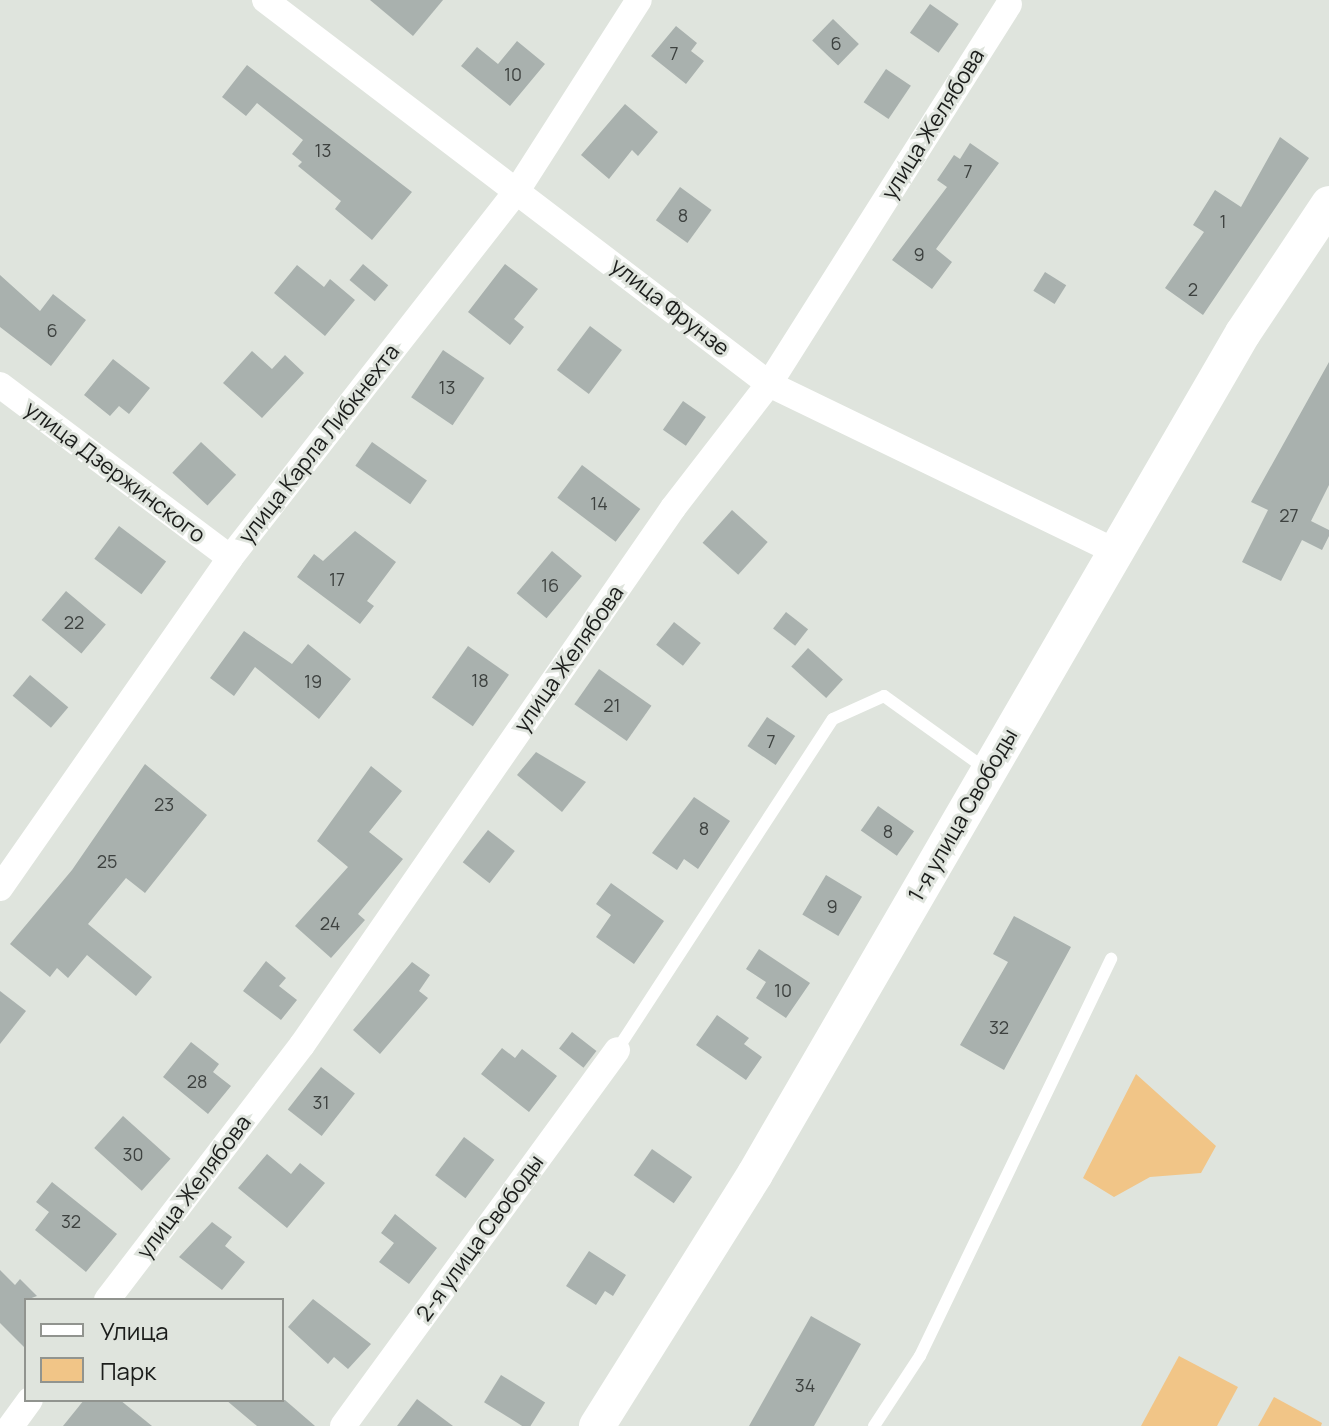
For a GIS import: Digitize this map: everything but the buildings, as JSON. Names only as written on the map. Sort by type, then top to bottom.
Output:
[{"type":"street","name":"улица Фрунзе","points":[[265,0],[518,189],[769,384],[1115,551]]},
{"type":"street","name":"улица Карла Либкнехта","points":[[0,888],[230,558],[518,189],[639,0]]},
{"type":"street","name":"улица Желябова","points":[[109,1298],[302,1045],[673,508],[769,384],[1009,4]]},
{"type":"street","name":"1-я улица Свободы","points":[[597,1426],[755,1174],[1115,551],[1292,254],[1329,204]]},
{"type":"street","name":"улица Дзержинского","points":[[0,385],[230,558]]},
{"type":"street","name":"2-я улица Свободы","points":[[343,1426],[617,1050]]},
{"type":"street","points":[[11,1426],[29,1402]]},
{"type":"lane","points":[[617,1050],[833,719],[884,696],[988,771]]},
{"type":"lane","points":[[874,1426],[920,1356],[1111,959]]},
{"type":"green space","points":[[1136,1074],[1216,1146],[1201,1173],[1150,1177],[1114,1197],[1083,1178]]},
{"type":"green space","points":[[1179,1356],[1238,1387],[1217,1426],[1141,1426]]},
{"type":"green space","points":[[1274,1397],[1322,1423],[1321,1426],[1258,1426]]}]
